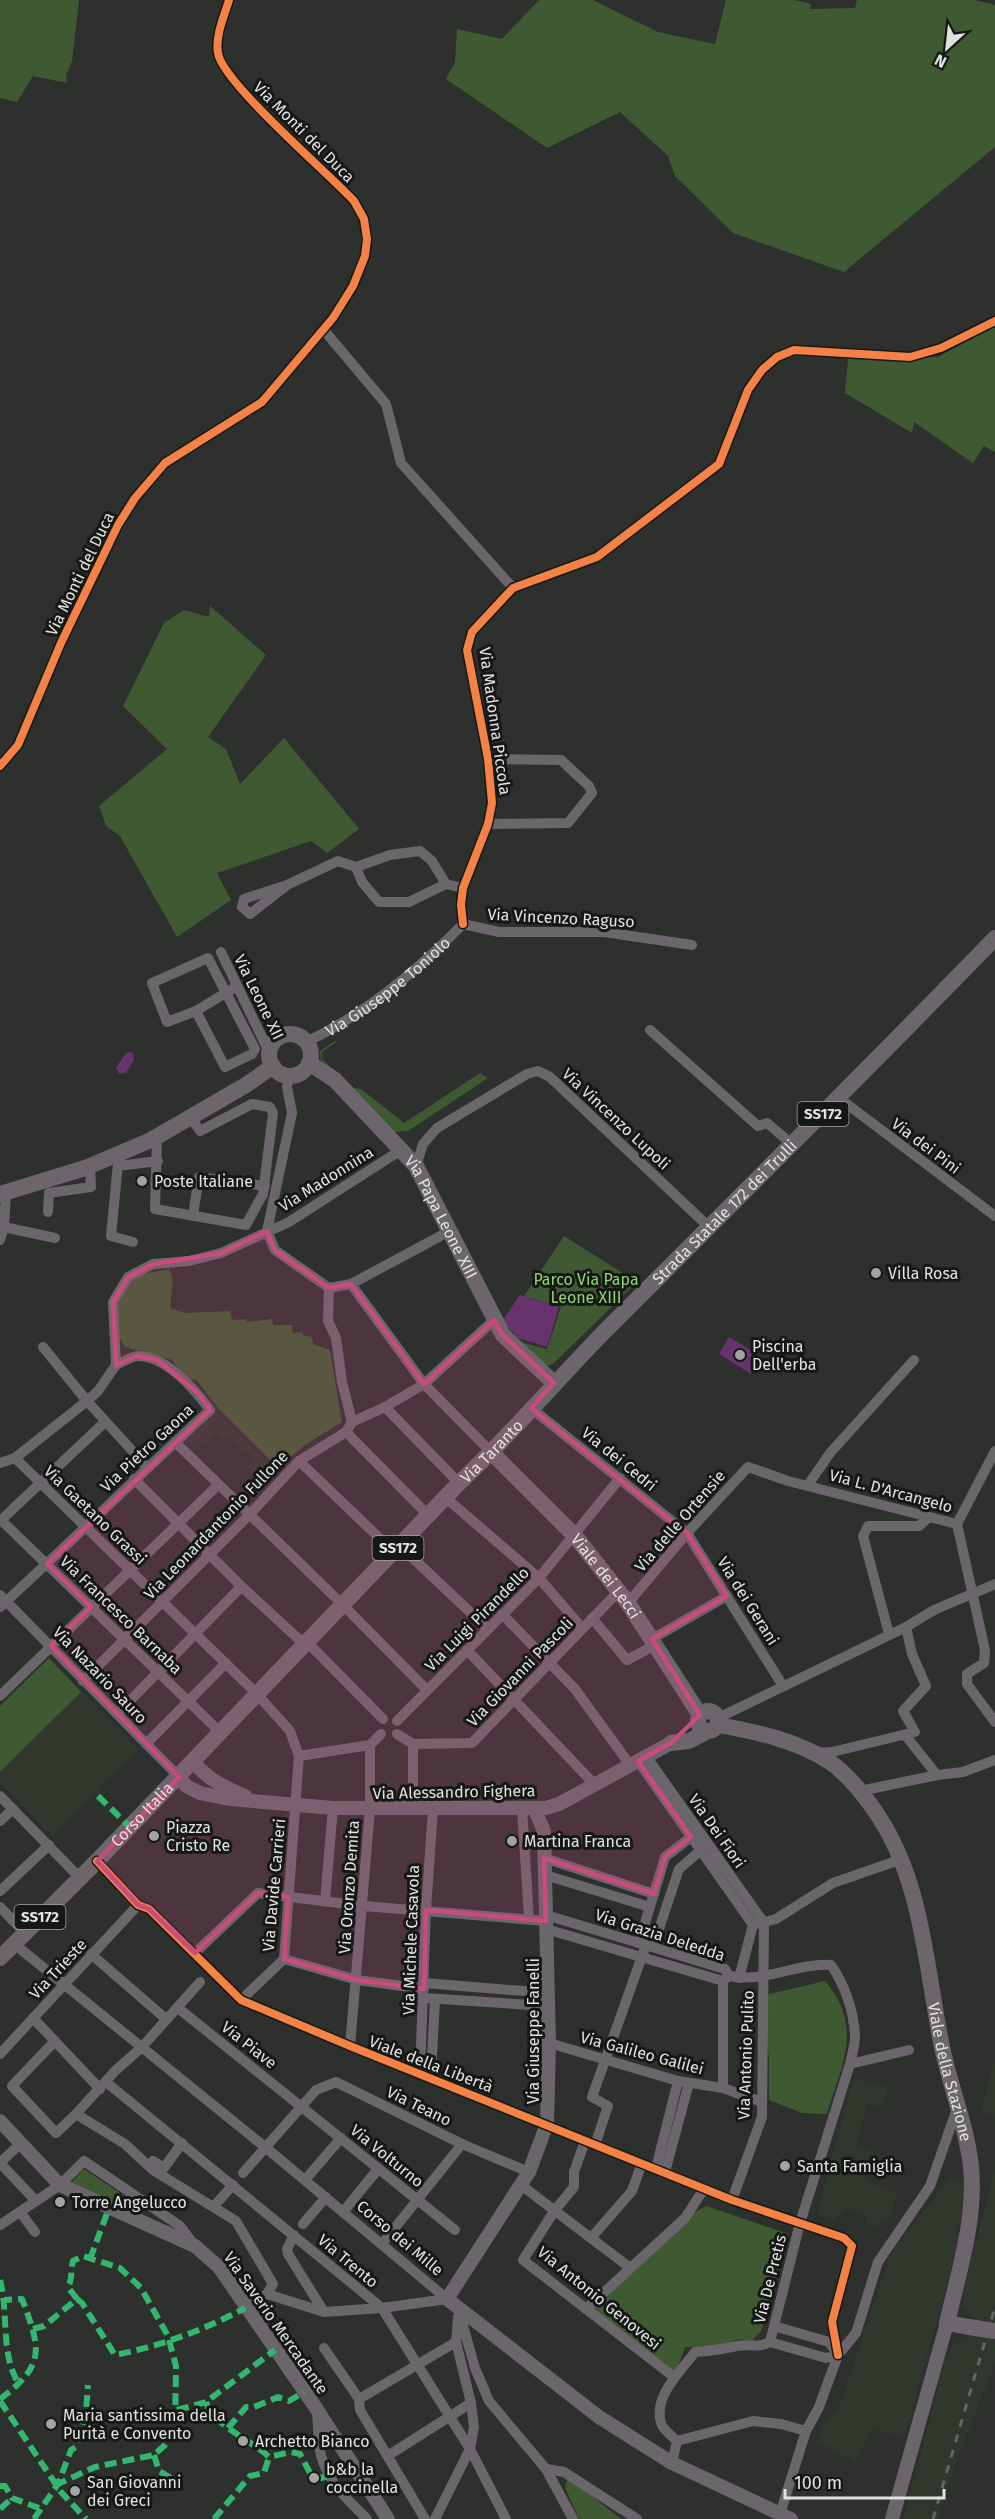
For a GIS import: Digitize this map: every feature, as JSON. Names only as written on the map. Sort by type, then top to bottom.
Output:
[{"type":"main road","name":"Strada Statale 172 dei Trulli","points":[[554,1383],[793,1145],[995,938]]},
{"type":"main road","points":[[2,1194],[118,1159],[246,1085],[271,1060],[275,1041],[287,1035],[294,1035],[306,1042],[311,1056],[309,1063],[301,1073],[289,1076],[283,1074],[271,1060]]},
{"type":"main road","name":"Via Papa Leone XIII","points":[[309,1063],[335,1080],[416,1167],[503,1335],[554,1383]]},
{"type":"main road","name":"Via Taranto","points":[[257,1694],[459,1483],[492,1453],[554,1383]]},
{"type":"main road","name":"Viale dei Lecci","points":[[492,1453],[575,1536],[624,1597],[708,1722]]},
{"type":"main road","name":"Corso Italia","points":[[0,1958],[98,1861],[257,1694]]},
{"type":"main road","points":[[671,1743],[689,1741],[708,1722]]},
{"type":"main road","name":"Viale della Stazione","points":[[708,1722],[766,1734],[814,1753],[838,1768],[860,1791],[883,1822],[902,1859],[916,1906],[941,2043],[967,2142],[972,2200],[967,2235],[947,2323]]},
{"type":"main road","points":[[947,2323],[995,2331]]},
{"type":"street","name":"Via Monti del Duca","points":[[0,766],[18,745],[61,644],[118,525],[135,498],[165,463],[262,402],[323,329],[353,286],[365,256],[367,239],[364,219],[346,192],[239,87],[221,64],[218,41],[229,0]]},
{"type":"street","name":"Via Madonna Piccola","points":[[463,924],[461,905],[464,888],[488,824],[492,795],[488,759],[467,650],[472,632],[478,623],[513,588],[597,557],[719,464],[748,390],[762,370],[777,357],[794,350],[910,357],[941,348],[995,321]]},
{"type":"street","points":[[323,329],[386,404],[401,463],[513,588]]},
{"type":"street","points":[[488,759],[561,760],[589,786],[592,793],[568,824],[488,824]]},
{"type":"street","points":[[287,885],[339,861],[356,867],[390,855],[420,851],[432,861],[446,884]]},
{"type":"street","points":[[356,867],[362,882],[379,902],[409,902],[446,884],[464,888]]},
{"type":"street","name":"Via Vincenzo Raguso","points":[[463,924],[499,932],[604,932],[692,945]]},
{"type":"street","name":"Via Giuseppe Toniolo","points":[[306,1042],[331,1030],[383,996],[463,924]]},
{"type":"street","name":"Via Leone XII","points":[[221,952],[271,1060]]},
{"type":"street","points":[[196,1011],[225,1067],[252,1054],[255,1049],[226,993],[208,958],[152,983],[167,1022],[196,1011],[226,993],[237,986]]},
{"type":"street","points":[[650,1030],[758,1126],[767,1123],[793,1145]]},
{"type":"street","name":"Via Vincenzo Lupoli","points":[[416,1167],[423,1144],[437,1128],[527,1074],[538,1071],[550,1077],[710,1228]]},
{"type":"street","points":[[289,1076],[287,1087],[292,1113],[267,1231],[275,1250],[329,1288],[351,1284],[448,1232]]},
{"type":"street","name":"Via dei Pini","points":[[839,1098],[995,1216]]},
{"type":"street","points":[[157,1136],[155,1209],[246,1225],[265,1186],[273,1113],[270,1107],[252,1104],[200,1131],[191,1118]]},
{"type":"street","name":"Via Madonnina","points":[[267,1231],[289,1222],[400,1150]]},
{"type":"street","points":[[133,1242],[111,1236],[118,1159],[158,1161]]},
{"type":"street","points":[[48,1212],[49,1192],[91,1187],[90,1166]]},
{"type":"street","points":[[193,1215],[199,1177],[265,1186]]},
{"type":"street","points":[[0,1240],[3,1227],[2,1194]]},
{"type":"street","points":[[3,1227],[55,1238]]},
{"type":"street","points":[[0,1463],[15,1458],[87,1401],[98,1391],[116,1365],[113,1302],[128,1277],[153,1264],[189,1261],[221,1253],[267,1231]]},
{"type":"street","points":[[351,1284],[424,1384],[492,1453]]},
{"type":"street","points":[[329,1288],[328,1321],[336,1338],[342,1382],[352,1422],[385,1407],[424,1384],[494,1320]]},
{"type":"street","points":[[43,1347],[105,1422],[147,1467]]},
{"type":"street","name":"Via Pietro Gaona","points":[[2,1601],[47,1564],[134,1479],[210,1410],[198,1393],[157,1360],[136,1356],[116,1365]]},
{"type":"street","points":[[808,1485],[831,1453],[914,1360]]},
{"type":"street","points":[[385,1407],[459,1483]]},
{"type":"street","name":"Via dei Cedri","points":[[531,1408],[687,1533]]},
{"type":"street","points":[[1,1520],[105,1422]]},
{"type":"street","name":"Via Leonardantonio Fullone","points":[[83,1681],[249,1515],[299,1461],[346,1432],[352,1422]]},
{"type":"street","points":[[346,1432],[429,1516]]},
{"type":"street","points":[[175,1442],[344,1605],[427,1690]]},
{"type":"street","name":"Via L. D'Arcangelo","points":[[808,1485],[957,1524],[995,1452]]},
{"type":"street","name":"Via Gaetano Grassi","points":[[15,1458],[257,1694],[290,1731],[299,1756]]},
{"type":"street","points":[[299,1461],[488,1629]]},
{"type":"street","name":"Via delle Ortensie","points":[[624,1597],[748,1467],[788,1481],[808,1485]]},
{"type":"street","points":[[575,1536],[587,1517],[620,1478]]},
{"type":"street","points":[[134,1479],[209,1554],[307,1644],[383,1719]]},
{"type":"street","points":[[0,1695],[218,1485]]},
{"type":"street","points":[[446,1498],[539,1578],[582,1628]]},
{"type":"street","points":[[889,1634],[863,1536],[868,1526],[919,1526],[929,1517]]},
{"type":"street","name":"Via Francesco Barnaba","points":[[1,1520],[220,1732]]},
{"type":"street","points":[[957,1524],[986,1650],[984,1663],[967,1674],[967,1684],[995,1722]]},
{"type":"street","name":"Via dei Gerani","points":[[687,1533],[783,1686]]},
{"type":"street","name":"Via Luigi Pirandello","points":[[397,1721],[539,1578],[575,1536]]},
{"type":"street","points":[[708,1722],[972,1593],[995,1584]]},
{"type":"street","points":[[117,1714],[238,1589]]},
{"type":"street","points":[[592,1618],[627,1660],[727,1596]]},
{"type":"street","name":"Via Giovanni Pascoli","points":[[413,1744],[472,1743],[592,1618],[624,1597]]},
{"type":"street","name":"Via Nazario Sauro","points":[[2,1601],[51,1646],[179,1777]]},
{"type":"street","points":[[502,1614],[575,1689],[638,1761]]},
{"type":"street","points":[[906,1627],[912,1654],[927,1686],[903,1711],[910,1733],[936,1775]]},
{"type":"street","points":[[467,1650],[595,1785]]},
{"type":"street","points":[[146,1744],[226,1663]]},
{"type":"street","points":[[392,1718],[397,1721],[399,1729],[397,1734],[387,1738],[381,1734],[378,1727],[383,1719],[392,1718]]},
{"type":"street","points":[[814,1753],[832,1752],[910,1733]]},
{"type":"street","points":[[299,1756],[370,1745],[381,1734]]},
{"type":"street","points":[[397,1734],[413,1744],[413,1809]]},
{"type":"street","name":"Via Alessandro Fighera","points":[[179,1777],[186,1786],[200,1793],[297,1806],[370,1809],[528,1808],[559,1804],[671,1743]]},
{"type":"street","name":"Via Oronzo Demita","points":[[350,2046],[370,1809],[370,1745]]},
{"type":"street","name":"Via Davide Carrieri","points":[[242,2000],[284,1959],[299,1756]]},
{"type":"street","points":[[860,1791],[936,1775],[963,1772],[995,1760]]},
{"type":"street","name":"Via Alessandro Fighera","points":[[193,1761],[200,1770],[231,1790],[258,1801]]},
{"type":"street","name":"Via Dei Fiori","points":[[638,1761],[700,1851],[759,1924]]},
{"type":"street","name":"Via Dei Fiori","points":[[638,1761],[759,1924]]},
{"type":"street","points":[[0,1796],[80,1878]]},
{"type":"street","points":[[528,1808],[544,1831],[559,1804]]},
{"type":"street","points":[[325,1901],[333,1808]]},
{"type":"street","points":[[528,1808],[529,1919]]},
{"type":"street","points":[[0,1821],[13,1809]]},
{"type":"street","name":"Via Michele Casavola","points":[[431,2077],[426,1992],[426,1910],[433,1809]]},
{"type":"street","name":"Via Giuseppe Fanelli","points":[[453,2303],[530,2172],[547,2124],[549,2043],[544,1831]]},
{"type":"street","points":[[646,1945],[650,1907],[665,1857],[691,1837]]},
{"type":"street","points":[[0,1891],[49,1845]]},
{"type":"street","points":[[604,2060],[646,1945],[679,1869],[700,1851]]},
{"type":"street","points":[[544,1858],[654,1894]]},
{"type":"street","points":[[723,2088],[730,1979],[759,1924],[776,1919],[833,1883],[902,1859]]},
{"type":"street","name":"Viale della Libertà","points":[[98,1861],[138,1905],[149,1909],[242,2000],[732,2200],[844,2238],[852,2246],[832,2322],[838,2355]]},
{"type":"street","points":[[545,1875],[650,1907]]},
{"type":"street","points":[[195,1953],[258,1893],[363,1906],[546,1922]]},
{"type":"street","name":"Via Trieste","points":[[0,2054],[138,1905]]},
{"type":"street","name":"Corso dei Mille","points":[[0,1907],[19,1938],[64,1985],[265,2146],[453,2303],[599,2417],[672,2463],[786,2517]]},
{"type":"street","name":"Via Grazia Deledda","points":[[546,1922],[646,1945],[725,1969],[730,1979]]},
{"type":"street","name":"Via Grazia Deledda","points":[[546,1922],[642,1957],[730,1979],[763,1978],[813,1964],[831,1965],[840,1979],[849,2006],[855,2037],[850,2064]]},
{"type":"street","points":[[759,1924],[763,1978]]},
{"type":"street","points":[[91,1954],[166,2019]]},
{"type":"street","points":[[284,1959],[357,1980],[426,1992],[548,2000]]},
{"type":"street","name":"Via Antonio Pulito","points":[[732,2200],[762,2117],[763,1978]]},
{"type":"street","points":[[55,2041],[12,2086],[56,2133],[142,2047],[200,1982]]},
{"type":"street","points":[[426,1992],[548,2000]]},
{"type":"street","name":"Via Michele Casavola","points":[[420,2073],[426,1992]]},
{"type":"street","name":"Via Piave","points":[[177,2008],[301,2105]]},
{"type":"street","name":"Via Trento","points":[[33,2018],[103,2086],[182,2143],[382,2308],[470,2449],[506,2519]]},
{"type":"street","name":"Via Galileo Galilei","points":[[549,2043],[683,2082],[723,2088],[762,2102]]},
{"type":"street","points":[[850,2064],[909,2050]]},
{"type":"street","name":"Via Antonio Genovesi","points":[[604,2060],[592,2097],[608,2106],[574,2172],[574,2187],[555,2210],[523,2260],[674,2377]]},
{"type":"street","name":"Via De Pretis","points":[[770,2342],[800,2223],[850,2064]]},
{"type":"street","name":"Via Teano","points":[[301,2105],[316,2090],[336,2082],[462,2144],[530,2172]]},
{"type":"street","points":[[660,2170],[683,2082]]},
{"type":"street","points":[[243,2173],[301,2105]]},
{"type":"street","name":"Via Volturno","points":[[301,2105],[455,2230]]},
{"type":"street","points":[[786,2517],[806,2431],[819,2407],[838,2355],[856,2333],[878,2262],[930,2187],[957,2106]]},
{"type":"street","points":[[76,2114],[164,2168],[182,2143]]},
{"type":"street","points":[[0,2121],[60,2185]]},
{"type":"street","points":[[305,2180],[341,2138]]},
{"type":"street","points":[[21,2143],[0,2163],[36,2201]]},
{"type":"street","points":[[124,2144],[153,2170],[236,2221],[270,2289],[324,2312],[453,2303]]},
{"type":"street","points":[[382,2244],[462,2144]]},
{"type":"street","points":[[0,2225],[60,2185],[84,2160],[180,2226],[195,2246]]},
{"type":"street","points":[[591,2238],[632,2191],[642,2163]]},
{"type":"street","points":[[344,2212],[378,2169]]},
{"type":"street","name":"Via Saverio Mercadante","points":[[60,2185],[195,2246],[219,2267],[245,2308],[316,2408],[387,2519]]},
{"type":"street","points":[[214,2206],[232,2185]]},
{"type":"street","points":[[521,2185],[630,2267]]},
{"type":"street","points":[[586,2309],[686,2218],[704,2188]]},
{"type":"street","points":[[303,2224],[326,2197]]},
{"type":"street","points":[[20,2212],[35,2232]]},
{"type":"street","points":[[294,2235],[287,2249],[288,2254],[324,2312]]},
{"type":"street","points":[[245,2308],[270,2289]]},
{"type":"street","points":[[435,2519],[470,2449],[474,2427],[471,2403],[456,2342],[453,2303]]},
{"type":"street","points":[[453,2303],[489,2401],[546,2469],[573,2519]]},
{"type":"street","name":"Viale della Stazione","points":[[892,2519],[947,2323]]},
{"type":"street","points":[[774,2326],[829,2342],[838,2355]]},
{"type":"street","points":[[360,2404],[456,2342]]},
{"type":"street","points":[[677,2441],[661,2424],[664,2394],[674,2377],[695,2352],[740,2345],[761,2347],[770,2342],[826,2358],[838,2355]]},
{"type":"street","points":[[324,2348],[360,2404],[408,2493],[425,2519]]},
{"type":"street","points":[[389,2455],[471,2403]]},
{"type":"street","points":[[316,2408],[319,2446],[326,2472],[340,2492],[368,2519]]},
{"type":"street","points":[[677,2441],[753,2421],[781,2424],[806,2431]]},
{"type":"street","points":[[672,2463],[677,2441]]},
{"type":"street","points":[[546,2469],[564,2472],[637,2519]]},
{"type":"highlighted area","points":[[267,1231],[275,1250],[329,1288],[351,1284],[424,1384],[494,1320],[503,1335],[554,1383],[531,1408],[687,1533],[727,1596],[652,1639],[700,1715],[671,1743],[638,1761],[691,1837],[665,1857],[654,1894],[544,1858],[546,1921],[426,1910],[424,1989],[357,1980],[284,1959],[288,1897],[258,1893],[195,1953],[149,1909],[138,1905],[97,1861],[179,1777],[51,1646],[91,1607],[47,1564],[210,1410],[198,1393],[157,1360],[137,1356],[116,1365],[113,1302],[128,1277],[153,1264],[221,1253]]},
{"type":"shaded area","points":[[127,1052],[133,1053],[134,1060],[126,1073],[119,1074],[116,1067]]},
{"type":"shaded area","points":[[520,1295],[559,1307],[547,1347],[518,1338],[505,1324],[504,1318]]},
{"type":"shaded area","name":"Piscina Dell'erba","points":[[729,1337],[762,1357],[751,1374],[719,1354]]},
{"type":"shaded area","points":[[214,1411],[276,1469],[269,1473],[263,1482],[247,1467],[254,1459],[228,1435],[223,1440],[216,1434],[209,1442],[206,1440],[193,1451],[181,1442]]},
{"type":"shaded area","points":[[49,1658],[139,1750],[101,1785],[103,1788],[90,1801],[88,1799],[52,1836],[0,1783],[0,1706]]},
{"type":"shaded area","points":[[995,2061],[995,2116],[980,2111]]},
{"type":"shaded area","points":[[853,2078],[888,2087],[883,2107],[867,2104],[856,2147],[870,2151],[863,2177],[883,2189],[898,2192],[890,2220],[883,2218],[878,2228],[865,2224],[867,2214],[846,2208],[834,2220],[817,2215]]},
{"type":"shaded area","points":[[995,2170],[995,2363],[958,2457],[938,2519],[903,2519],[949,2348],[960,2340],[968,2339],[974,2320],[963,2307],[963,2292]]},
{"type":"shaded area","points":[[951,2176],[963,2180],[965,2204],[956,2234],[960,2236],[905,2437],[872,2428],[856,2462],[816,2441],[826,2421],[839,2407],[891,2253]]},
{"type":"green space","points":[[0,0],[79,0],[72,61],[66,75],[67,83],[33,76],[17,102],[0,98]]},
{"type":"green space","points":[[539,0],[593,0],[658,32],[715,44],[726,0],[794,0],[811,4],[810,9],[855,8],[857,0],[975,0],[995,5],[995,147],[844,272],[733,233],[675,176],[668,156],[620,112],[547,148],[446,79],[455,62],[457,29],[502,39]]},
{"type":"green space","points":[[995,326],[995,452],[984,446],[973,463],[914,422],[912,433],[845,393],[848,359],[938,357]]},
{"type":"green space","points":[[210,606],[266,655],[208,737],[226,749],[240,784],[284,738],[359,829],[327,853],[311,841],[217,873],[231,900],[177,937],[120,836],[106,826],[99,806],[167,749],[123,706],[164,623],[184,610],[209,617]]},
{"type":"green space","points":[[335,1041],[322,1052],[322,1059],[351,1088],[361,1089],[404,1123],[480,1073],[488,1078],[408,1131],[393,1132],[385,1128],[321,1060],[320,1051]]},
{"type":"green space","name":"Parco Via Papa Leone XIII","points":[[564,1236],[637,1282],[553,1364],[546,1366],[520,1342],[547,1349],[561,1307],[524,1296]]},
{"type":"green space","points":[[169,1269],[173,1279],[170,1308],[185,1313],[230,1311],[232,1320],[246,1319],[247,1322],[272,1319],[273,1325],[292,1325],[293,1333],[302,1332],[303,1335],[312,1337],[313,1344],[330,1350],[342,1422],[305,1445],[278,1468],[218,1408],[197,1381],[184,1376],[172,1360],[125,1347],[114,1329],[113,1302],[128,1277]]},
{"type":"green space","points":[[49,1658],[81,1692],[0,1772],[0,1706]]},
{"type":"green space","points":[[825,1981],[837,1998],[844,2014],[847,2030],[846,2046],[827,2114],[802,2113],[769,2100],[769,2060],[763,2006],[769,1994]]},
{"type":"green space","points":[[84,2169],[126,2197],[117,2204],[71,2183]]},
{"type":"green space","points":[[706,2206],[788,2234],[761,2331],[752,2341],[737,2340],[711,2347],[685,2347],[674,2377],[586,2309],[685,2218]]},
{"type":"green space","points":[[568,2477],[621,2519],[579,2519],[565,2487]]},
{"type":"railway","points":[[933,2519],[995,2307]]},
{"type":"marked path","points":[[98,1796],[130,1827]]},
{"type":"marked path","points":[[90,2259],[109,2208]]},
{"type":"marked path","points":[[33,2329],[44,2326],[77,2299],[68,2287],[73,2261],[83,2256],[120,2268],[141,2288],[168,2336],[176,2366],[175,2430],[165,2445],[154,2455],[95,2467],[58,2484]]},
{"type":"marked path","points":[[0,2280],[9,2360],[19,2384]]},
{"type":"marked path","points":[[0,2399],[26,2376],[32,2366],[36,2344],[22,2299],[4,2300]]},
{"type":"marked path","points":[[77,2299],[82,2303],[115,2355],[182,2336],[245,2308]]},
{"type":"marked path","points":[[177,2410],[206,2402],[275,2350]]},
{"type":"marked path","points":[[34,2519],[58,2484],[71,2450],[76,2447],[86,2412],[88,2385]]},
{"type":"marked path","points":[[228,2428],[246,2407],[254,2407],[278,2397],[289,2401],[304,2392]]},
{"type":"marked path","points":[[0,2401],[61,2492],[86,2519]]},
{"type":"marked path","points":[[206,2402],[210,2411],[224,2425],[269,2457],[291,2452],[300,2454],[310,2473],[321,2478],[328,2476]]},
{"type":"marked path","points":[[154,2455],[159,2471],[176,2481]]},
{"type":"marked path","points":[[214,2519],[250,2476],[264,2473],[269,2457]]},
{"type":"marked path","points":[[0,2486],[5,2486],[12,2498],[39,2508]]},
{"type":"marked path","points":[[0,2509],[12,2498]]},
{"type":"cycle path","points":[[0,766],[18,745],[61,643],[118,525],[135,498],[165,463],[262,402],[333,318],[353,286],[365,256],[367,239],[364,219],[354,201],[256,105],[224,67],[217,47],[220,26],[229,0]]},
{"type":"cycle path","points":[[463,924],[461,905],[463,888],[488,824],[492,803],[488,759],[467,650],[472,632],[513,588],[597,557],[719,464],[748,390],[762,370],[777,357],[794,350],[910,357],[941,348],[995,321]]},
{"type":"cycle path","points":[[97,1861],[138,1905],[149,1909],[241,2000],[732,2200],[844,2238],[852,2246],[832,2322],[838,2355]]},
{"type":"place","name":"Poste Italiane","points":[[142,1181]]},
{"type":"place","name":"Villa Rosa","points":[[876,1273]]},
{"type":"place","name":"Piscina Dell'erba","points":[[740,1355]]},
{"type":"place","name":"Piazza Cristo Re","points":[[154,1836]]},
{"type":"place","name":"Martina Franca","points":[[512,1841]]},
{"type":"place","name":"Santa Famiglia","points":[[785,2166]]},
{"type":"place","name":"Torre Angelucco","points":[[60,2202]]},
{"type":"place","name":"Maria santissima della Purità e Convento","points":[[51,2424]]},
{"type":"place","name":"Archetto Bianco","points":[[243,2441]]},
{"type":"place","name":"b&b la coccinella","points":[[314,2478]]},
{"type":"place","name":"San Giovanni dei Greci","points":[[75,2491]]}]
